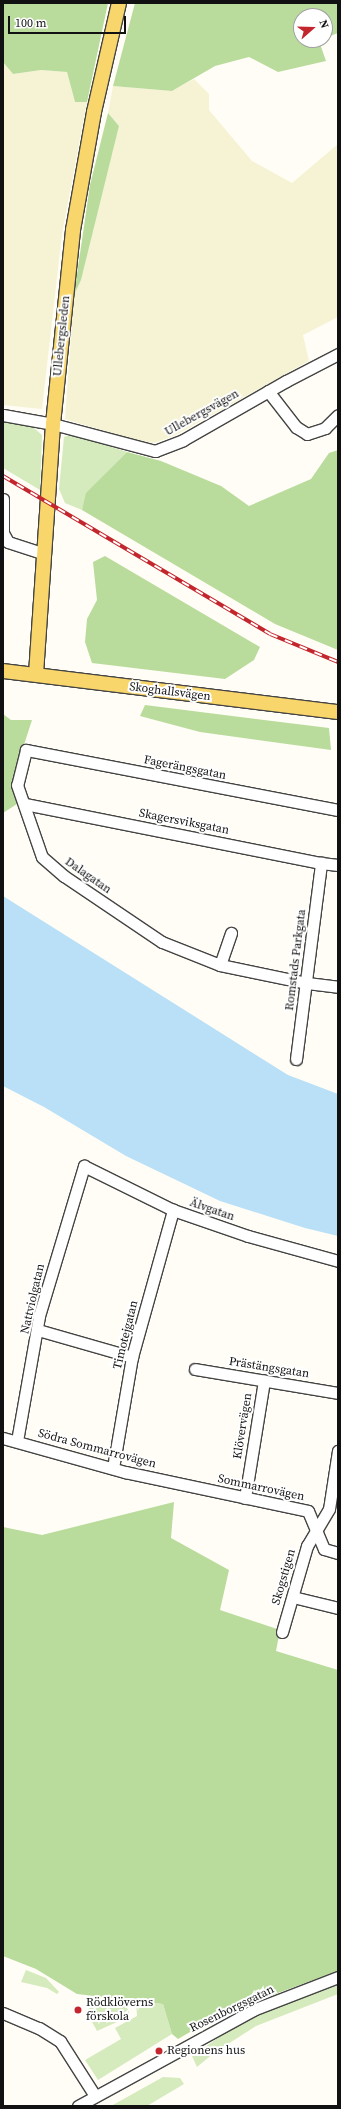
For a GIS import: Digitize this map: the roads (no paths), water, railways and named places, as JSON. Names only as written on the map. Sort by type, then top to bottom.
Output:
[{"type":"main road","name":"Ullebergsleden","points":[[36,674],[53,424],[73,230],[94,112],[119,3]]},
{"type":"main road","name":"Skoghallsvägen","points":[[3,671],[338,712]]},
{"type":"street","name":"Ullebergsvägen","points":[[3,415],[53,424],[155,451],[183,440],[268,391],[338,354]]},
{"type":"street","points":[[268,391],[296,427],[307,434],[325,428],[338,415]]},
{"type":"street","points":[[3,499],[3,533],[8,542],[44,554]]},
{"type":"street","name":"Dalagatan","points":[[26,750],[17,785],[25,804],[42,858],[64,876],[162,942],[220,966],[307,984],[338,987]]},
{"type":"street","name":"Fagerängsgatan","points":[[26,750],[338,810]]},
{"type":"street","name":"Skagersviksgatan","points":[[25,804],[321,863],[338,864]]},
{"type":"street","name":"Romstads Parkgata","points":[[296,1059],[307,984],[321,863]]},
{"type":"street","points":[[220,966],[231,933]]},
{"type":"street","name":"Älvgatan","points":[[84,1166],[173,1210],[248,1236],[338,1261]]},
{"type":"street","name":"Nattviolgatan","points":[[10,1439],[38,1330],[40,1316],[84,1166]]},
{"type":"street","name":"Timotejgatan","points":[[113,1468],[132,1357],[173,1210]]},
{"type":"street","points":[[38,1330],[132,1357]]},
{"type":"street","name":"Prästängsgatan","points":[[196,1369],[338,1393]]},
{"type":"street","name":"Klövervägen","points":[[245,1498],[264,1381]]},
{"type":"street","name":"Södra Sommarrovägen","points":[[10,1439],[113,1468],[179,1484]]},
{"type":"street","name":"Skogstigen","points":[[282,1632],[307,1546],[317,1532],[329,1509],[338,1451]]},
{"type":"street","name":"Sommarrovägen","points":[[179,1484],[308,1511],[324,1549],[338,1553]]},
{"type":"street","points":[[293,1597],[338,1608]]},
{"type":"street","name":"Rosenborgsgatan","points":[[78,2106],[253,2010],[338,1978]]},
{"type":"street","points":[[3,2013],[39,2028],[60,2042],[95,2096]]},
{"type":"water","points":[[3,896],[288,1075],[338,1094],[338,1236],[305,1228],[220,1201],[126,1156],[44,1107],[3,1086]]},
{"type":"railway","points":[[3,476],[270,634],[338,662]]},
{"type":"place","name":"Rödklöverns förskola","points":[[78,2010]]},
{"type":"place","name":"Regionens hus","points":[[159,2051]]}]
